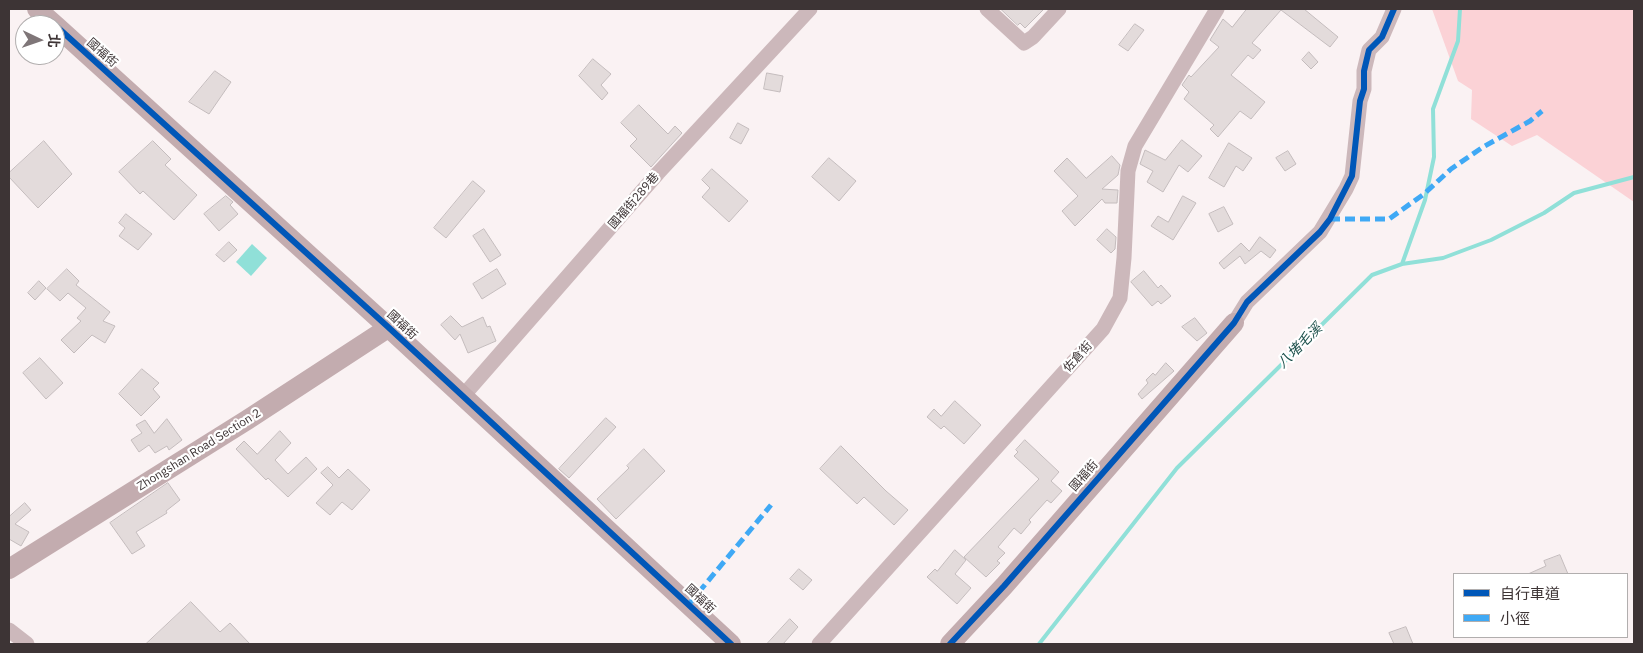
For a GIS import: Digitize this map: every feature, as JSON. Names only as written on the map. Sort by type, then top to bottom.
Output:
[{"type":"street","name":"國福街289巷","points":[[463,396],[652,180],[810,9]]},
{"type":"street","points":[[987,9],[1024,44],[1033,37],[1052,11]]},
{"type":"street","name":"佐倉街","points":[[819,644],[1104,329],[1120,298],[1128,171],[1135,146],[1217,9]]},
{"type":"street","points":[[1234,323],[1247,302],[1320,232],[1346,189],[1352,176],[1360,101],[1364,88],[1364,71],[1369,50],[1382,37],[1394,9]]},
{"type":"street","name":"國福街","points":[[65,34],[463,396],[731,644]]},
{"type":"street","name":"國福街","points":[[950,644],[1004,586],[1234,323]]},
{"type":"street","name":"Zhongshan Road Section 2","points":[[9,569],[247,420],[388,328]]},
{"type":"street","points":[[9,630],[27,644]]},
{"type":"shaded area","points":[[1432,9],[1634,9],[1634,202],[1537,135],[1512,146],[1471,119],[1472,90],[1458,81]]},
{"type":"water","points":[[252,244],[267,258],[251,276],[236,262]]},
{"type":"building","points":[[1001,9],[1044,9],[1025,28],[1020,23],[1018,25]]},
{"type":"building","points":[[1247,9],[1304,9],[1338,37],[1330,47],[1281,10],[1252,43],[1261,50],[1253,59],[1248,55],[1231,75],[1265,102],[1251,119],[1240,111],[1218,137],[1210,129],[1214,125],[1184,99],[1189,92],[1182,85],[1189,75],[1191,77],[1219,47],[1210,40],[1223,19],[1232,27]]},
{"type":"building","points":[[1135,24],[1144,30],[1128,51],[1119,45]]},
{"type":"building","points":[[1309,52],[1318,62],[1311,69],[1302,60]]},
{"type":"building","points":[[593,59],[611,74],[601,85],[608,93],[602,100],[579,76]]},
{"type":"building","points":[[215,71],[231,82],[209,114],[189,102]]},
{"type":"building","points":[[767,73],[783,76],[780,92],[764,89]]},
{"type":"building","points":[[639,105],[668,134],[675,126],[682,133],[651,167],[630,146],[637,139],[621,123]]},
{"type":"building","points":[[738,123],[749,129],[741,144],[730,138]]},
{"type":"building","points":[[1182,140],[1202,156],[1188,172],[1179,165],[1163,192],[1147,182],[1153,171],[1140,164],[1145,150],[1165,160]]},
{"type":"building","points":[[44,141],[72,174],[38,208],[9,177],[9,173]]},
{"type":"building","points":[[153,141],[171,159],[165,165],[197,195],[174,220],[143,191],[140,194],[119,172]]},
{"type":"building","points":[[1229,143],[1252,158],[1243,171],[1236,166],[1224,187],[1209,178]]},
{"type":"building","points":[[1288,151],[1296,164],[1285,171],[1276,158]]},
{"type":"building","points":[[1112,156],[1120,165],[1118,175],[1102,189],[1118,190],[1117,203],[1105,203],[1102,199],[1075,226],[1062,211],[1078,196],[1054,171],[1067,158],[1086,178]]},
{"type":"building","points":[[829,158],[856,181],[839,201],[812,177]]},
{"type":"building","points":[[712,169],[748,201],[729,222],[702,197],[710,188],[702,180]]},
{"type":"building","points":[[473,181],[485,191],[446,238],[434,228]]},
{"type":"building","points":[[226,196],[233,202],[230,205],[238,214],[219,231],[204,214]]},
{"type":"building","points":[[1183,196],[1196,203],[1173,240],[1151,226],[1158,216],[1168,222]]},
{"type":"building","points":[[1224,207],[1233,224],[1218,232],[1209,214]]},
{"type":"building","points":[[126,214],[152,234],[138,250],[119,236],[125,228],[119,223]]},
{"type":"building","points":[[484,229],[501,255],[490,262],[473,236]]},
{"type":"building","points":[[1107,229],[1116,237],[1115,249],[1111,253],[1097,240]]},
{"type":"building","points":[[1260,237],[1276,250],[1270,258],[1261,251],[1245,264],[1240,256],[1224,269],[1219,263],[1241,243],[1249,251]]},
{"type":"building","points":[[229,242],[237,250],[224,262],[216,255]]},
{"type":"building","points":[[67,269],[79,281],[76,285],[110,312],[103,321],[115,326],[105,343],[92,335],[74,353],[61,340],[81,321],[77,318],[86,308],[68,293],[60,301],[47,289]]},
{"type":"building","points":[[497,269],[506,284],[482,299],[473,284]]},
{"type":"building","points":[[1144,271],[1158,288],[1161,285],[1171,296],[1161,304],[1158,301],[1152,306],[1131,282]]},
{"type":"building","points":[[39,281],[46,288],[35,300],[28,293]]},
{"type":"building","points":[[451,316],[462,327],[483,317],[487,327],[490,326],[496,341],[468,353],[460,334],[455,340],[441,325]]},
{"type":"building","points":[[1195,318],[1207,333],[1197,341],[1182,327]]},
{"type":"building","points":[[40,358],[63,383],[46,399],[23,373]]},
{"type":"building","points":[[1166,363],[1174,371],[1142,399],[1138,394],[1148,383],[1146,380],[1153,373],[1155,375]]},
{"type":"building","points":[[142,369],[159,383],[153,389],[160,397],[141,416],[119,394]]},
{"type":"building","points":[[955,401],[981,425],[964,444],[944,426],[941,429],[927,417],[934,409],[941,416]]},
{"type":"building","points":[[606,418],[616,427],[569,478],[559,469]]},
{"type":"building","points":[[167,419],[182,440],[169,450],[167,446],[155,453],[149,445],[139,452],[131,440],[142,433],[136,425],[145,420],[154,433]]},
{"type":"building","points":[[280,431],[291,443],[275,460],[288,474],[306,457],[317,469],[288,497],[268,478],[266,480],[236,449],[244,441],[257,454]]},
{"type":"building","points":[[1025,440],[1059,472],[1051,481],[1062,491],[1051,503],[1047,500],[1029,520],[1031,522],[1021,534],[1014,528],[998,547],[1005,553],[997,561],[1000,563],[986,577],[964,557],[1039,479],[1014,456],[1018,452],[1016,450]]},
{"type":"building","points":[[841,446],[908,510],[894,525],[864,497],[857,504],[820,469]]},
{"type":"building","points":[[644,449],[665,471],[616,519],[597,499],[629,468],[627,466]]},
{"type":"building","points":[[328,467],[339,478],[348,469],[370,490],[352,510],[342,502],[330,515],[316,503],[333,485],[321,473]]},
{"type":"building","points":[[168,483],[180,500],[166,511],[167,513],[136,532],[145,546],[132,554],[110,523]]},
{"type":"building","points":[[25,503],[31,510],[15,524],[29,532],[21,546],[9,539],[9,517]]},
{"type":"building","points":[[955,550],[966,560],[955,574],[971,588],[957,604],[927,577],[935,569],[937,571]]},
{"type":"building","points":[[1560,555],[1568,573],[1530,573],[1546,566],[1544,561]]},
{"type":"building","points":[[799,569],[812,580],[803,590],[790,579]]},
{"type":"building","points":[[191,602],[220,632],[230,623],[250,644],[146,644]]},
{"type":"building","points":[[790,619],[798,627],[783,644],[767,644]]},
{"type":"building","points":[[1406,627],[1413,644],[1394,644],[1389,633]]},
{"type":"waterway","name":"八堵毛溪","points":[[1039,644],[1177,468],[1372,275],[1402,264],[1425,200],[1434,157],[1433,109],[1458,41],[1460,9]]},
{"type":"waterway","points":[[1402,264],[1443,258],[1491,240],[1544,213],[1574,193],[1634,177]]},
{"type":"marked path","points":[[1330,219],[1389,219],[1424,194],[1451,169],[1483,147],[1530,121],[1542,111]]},
{"type":"marked path","points":[[689,604],[771,505]]},
{"type":"cycle path","points":[[950,644],[1004,586],[1234,323],[1247,302],[1320,232],[1330,219],[1352,176],[1360,101],[1364,89],[1364,71],[1369,50],[1382,37],[1394,9]]},
{"type":"cycle path","points":[[65,34],[387,326],[731,644]]}]
